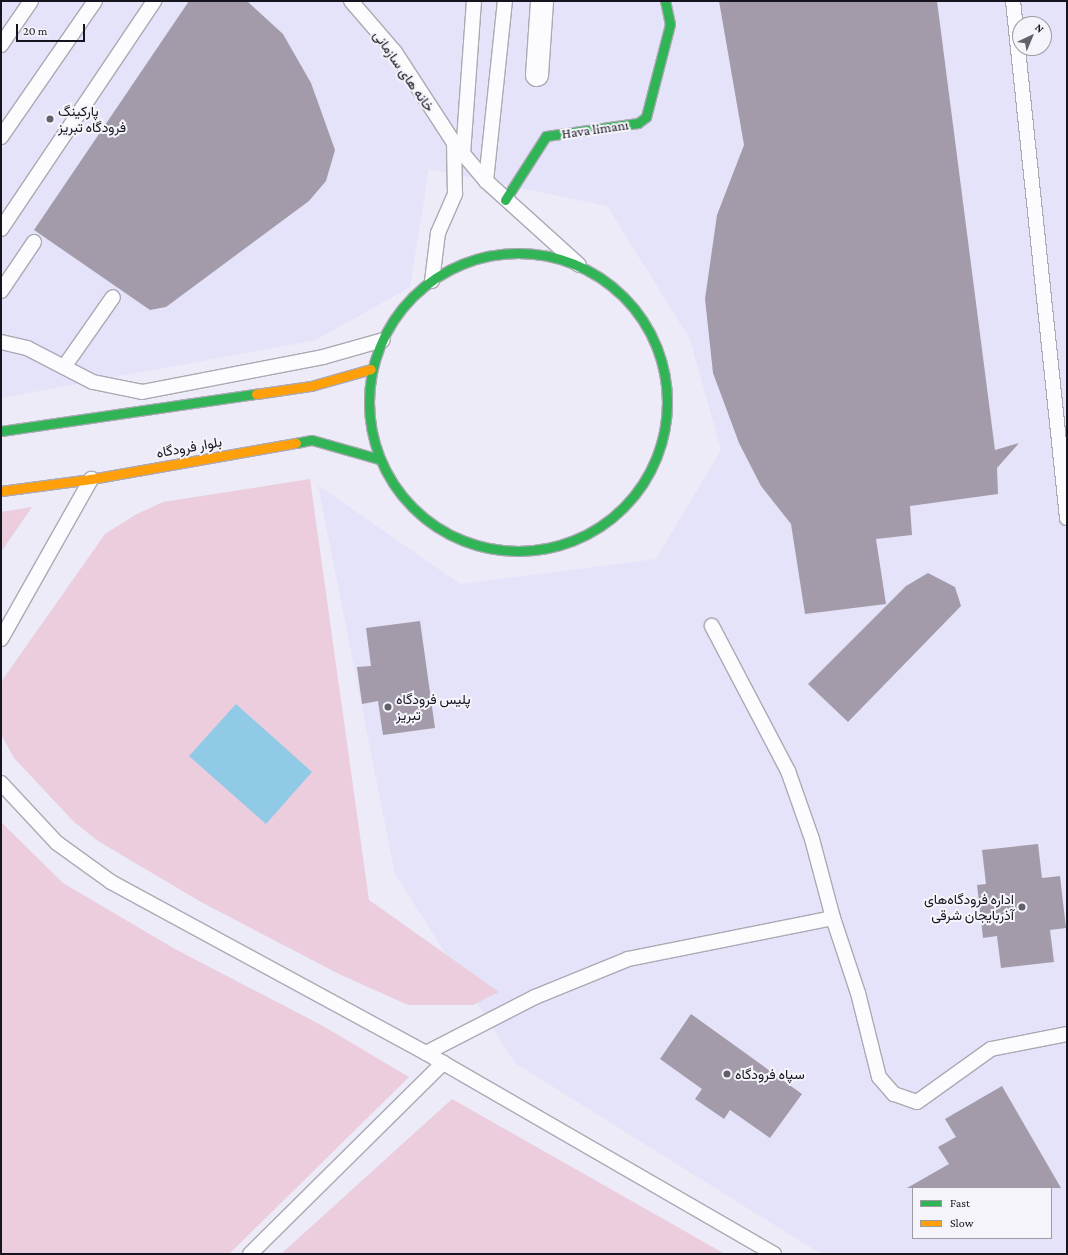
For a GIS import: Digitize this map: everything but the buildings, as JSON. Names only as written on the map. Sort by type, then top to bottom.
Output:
[{"type":"street","points":[[537,75],[542,1]]},
{"type":"street","name":"Hava limanı","points":[[505,200],[546,136],[638,123],[646,117],[650,109],[670,24],[665,1]]},
{"type":"street","points":[[536,253],[579,265],[620,292],[650,331],[666,376],[666,425],[652,471],[622,510],[583,538],[536,551],[488,549],[442,531],[405,500],[379,459],[368,414],[371,369],[387,328],[414,293],[450,268],[492,254],[536,253]]},
{"type":"street","points":[[1,431],[311,386],[371,369]]},
{"type":"street","name":"بلوار فرودگاه","points":[[1,491],[91,479],[312,440],[379,459]]},
{"type":"lane","points":[[1,45],[31,1]]},
{"type":"lane","points":[[1,137],[95,1]]},
{"type":"lane","points":[[1,229],[154,1]]},
{"type":"lane","name":"خانه های سازمانی","points":[[351,1],[395,52],[454,143],[486,181],[505,200],[579,265]]},
{"type":"lane","points":[[464,154],[474,1]]},
{"type":"lane","points":[[486,181],[505,1]]},
{"type":"lane","points":[[1013,1],[1067,518]]},
{"type":"lane","points":[[432,281],[438,233],[455,194],[454,143]]},
{"type":"lane","points":[[1,291],[34,242]]},
{"type":"lane","points":[[64,367],[113,297]]},
{"type":"lane","points":[[1,342],[27,348],[93,382],[142,392],[323,358],[383,340]]},
{"type":"lane","points":[[1,639],[91,479]]},
{"type":"lane","points":[[712,626],[788,771],[812,839],[833,918],[858,993],[880,1077],[894,1094],[917,1102],[991,1049],[1067,1034]]},
{"type":"lane","points":[[1,783],[57,843],[111,882],[426,1053],[774,1254]]},
{"type":"lane","points":[[426,1053],[535,997],[628,959],[833,918]]},
{"type":"lane","points":[[250,1254],[443,1063]]},
{"type":"shaded area","points":[[1,1],[1067,1],[1067,1254],[821,1254],[515,1063],[395,874],[318,485],[460,584],[656,559],[721,450],[690,339],[607,206],[429,169],[410,287],[316,340],[1,398]]},
{"type":"shaded area","points":[[310,479],[369,900],[499,992],[473,1005],[408,1005],[341,975],[201,902],[98,841],[74,822],[14,758],[1,734],[1,682],[105,534],[135,515],[163,502]]},
{"type":"shaded area","points":[[32,507],[1,552],[1,512]]},
{"type":"shaded area","points":[[1,822],[63,883],[175,949],[323,1026],[409,1077],[229,1254],[1,1254]]},
{"type":"shaded area","points":[[452,1099],[725,1254],[281,1254]]},
{"type":"water","points":[[236,704],[312,772],[266,824],[189,756]]},
{"type":"traffic: fast","points":[[505,200],[546,136],[638,123],[646,117],[670,24],[665,1]]},
{"type":"traffic: fast","points":[[518,253],[547,256],[575,265],[601,278],[623,297],[642,319],[655,345],[664,373],[667,402],[664,431],[655,459],[642,485],[623,507],[601,526],[575,539],[547,548],[518,551],[489,548],[461,539],[435,526],[413,507],[394,485],[381,459],[372,431],[369,402],[372,373],[381,345],[394,319],[413,297],[435,278],[461,265],[489,256],[518,253]]},
{"type":"traffic: fast","points":[[1,431],[256,394]]},
{"type":"traffic: fast","points":[[296,443],[312,440],[379,459]]},
{"type":"traffic: slow","points":[[256,394],[311,386],[371,369]]},
{"type":"traffic: slow","points":[[1,491],[91,479],[296,443]]},
{"type":"place","name":"پارکینگ فرودگاه تبریز","points":[[50,119]]},
{"type":"place","name":"پلیس فرودگاه تبریز","points":[[388,707]]},
{"type":"place","name":"اداره فرودگاه‌های آذربایجان شرقی","points":[[1022,907]]},
{"type":"place","name":"سپاه فرودگاه","points":[[727,1074]]}]
